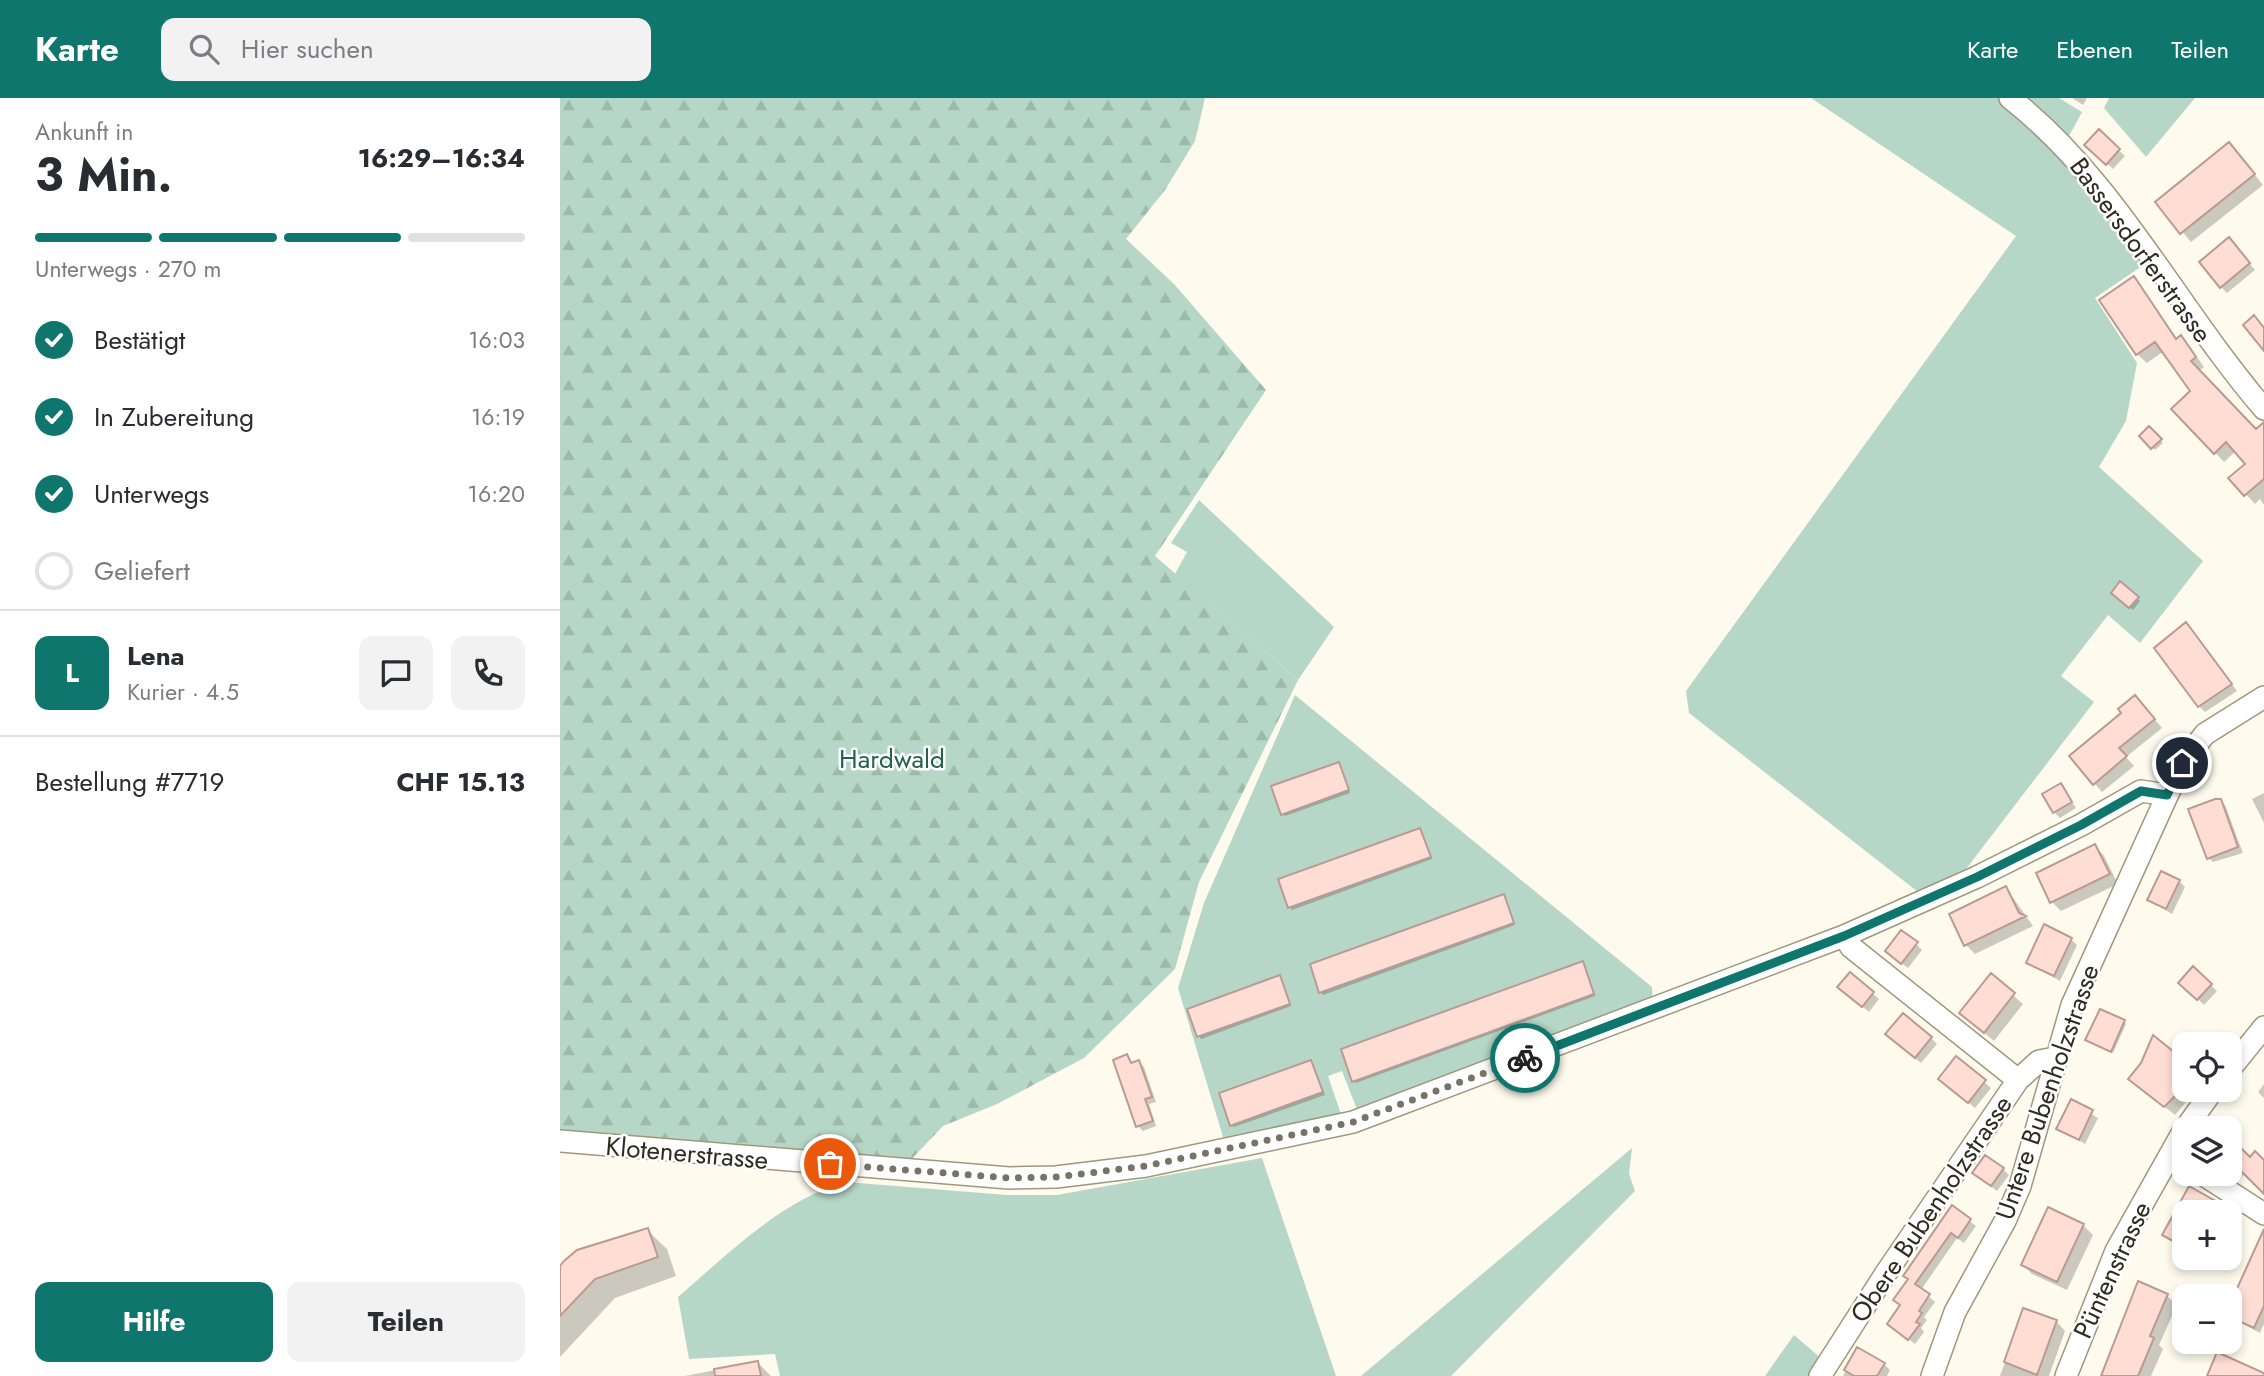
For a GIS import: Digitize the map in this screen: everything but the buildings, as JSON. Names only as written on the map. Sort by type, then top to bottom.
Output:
[{"type":"street","name":"Bassersdorferstrasse","points":[[2010,98],[2036,118],[2071,153],[2106,195],[2214,348],[2264,409]]},
{"type":"street","name":"Untere Bubenholzstrasse","points":[[1931,1376],[1955,1312],[2005,1222],[2020,1186],[2055,1058],[2076,996],[2167,795],[2186,757],[2205,734],[2264,697]]},
{"type":"street","name":"Klotenerstrasse","points":[[560,1141],[1009,1178],[1056,1177],[1146,1166],[1353,1122],[1844,936],[1989,871],[2081,825],[2141,791],[2167,795]]},
{"type":"street","points":[[1844,936],[1851,947],[2018,1080]]},
{"type":"street","points":[[2242,1054],[2264,1027]]},
{"type":"street","name":"Obere Bubenholzstrasse","points":[[1820,1376],[1886,1273],[2018,1080],[2039,1061],[2055,1058]]},
{"type":"street","name":"Püntenstrasse","points":[[2066,1376],[2116,1251],[2172,1166]]},
{"type":"street","points":[[2221,1186],[2264,1214]]},
{"type":"green space","name":"Hardwald","points":[[560,98],[1205,98],[1195,141],[1165,190],[1126,239],[1174,284],[1266,390],[1155,556],[1298,680],[1199,882],[1175,969],[1084,1058],[997,1104],[943,1126],[908,1163],[560,1136]]},
{"type":"green space","points":[[1811,98],[1998,98],[2043,136],[2145,264],[2095,298],[2137,363],[2126,421],[2099,467],[2203,561],[2140,643],[2108,615],[2061,676],[2094,702],[1966,869],[1918,892],[1689,713],[1686,691],[2016,236]]},
{"type":"green space","points":[[2026,98],[2059,98],[2082,112],[2068,138],[2047,114]]},
{"type":"green space","points":[[2109,98],[2195,98],[2146,157],[2104,108]]},
{"type":"green space","points":[[1199,500],[1334,627],[1298,680],[1175,574],[1187,552],[1171,543]]},
{"type":"green space","points":[[1295,695],[1652,987],[1653,1001],[1358,1112],[1342,1071],[1328,1076],[1342,1117],[1224,1140],[1178,988],[1204,903]]},
{"type":"green space","points":[[1632,1148],[1629,1174],[1635,1191],[1451,1376],[1361,1376]]},
{"type":"green space","points":[[1262,1158],[1336,1376],[780,1376],[775,1354],[689,1359],[678,1297],[756,1230],[822,1190],[846,1182],[1007,1195],[1057,1195]]},
{"type":"green space","points":[[1794,1335],[1822,1359],[1813,1376],[1765,1376]]},
{"type":"way so far","points":[[830,1164],[1009,1178],[1056,1177],[1146,1166],[1299,1136],[1353,1122],[1525,1058]]},
{"type":"route","points":[[1525,1058],[1844,936],[1977,877],[2081,825],[2141,791],[2156,791],[2167,795],[2182,763]]}]
